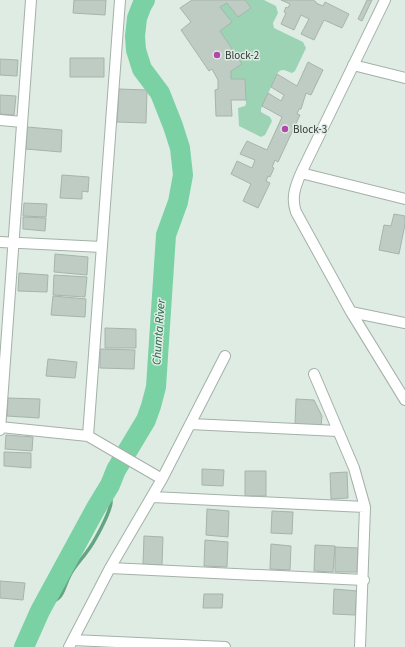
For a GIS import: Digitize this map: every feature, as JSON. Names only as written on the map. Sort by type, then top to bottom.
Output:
[{"type":"street","points":[[0,430],[31,0]]},
{"type":"street","points":[[88,436],[120,0]]},
{"type":"street","points":[[385,0],[301,173],[294,189],[294,207],[351,312],[405,400]]},
{"type":"street","points":[[353,66],[405,78]]},
{"type":"street","points":[[0,120],[22,122]]},
{"type":"street","points":[[301,173],[405,199]]},
{"type":"street","points":[[0,242],[102,247]]},
{"type":"street","points":[[351,312],[405,323]]},
{"type":"street","points":[[225,356],[152,497],[110,568],[71,643],[225,647]]},
{"type":"street","points":[[314,374],[354,468],[365,507],[364,580],[360,647]]},
{"type":"street","points":[[190,424],[338,430]]},
{"type":"street","points":[[0,427],[88,436],[162,478]]},
{"type":"street","points":[[152,497],[365,507]]},
{"type":"street","points":[[110,568],[364,580]]},
{"type":"green space","points":[[245,0],[264,0],[276,6],[278,13],[273,23],[274,28],[303,42],[306,48],[295,71],[292,73],[282,70],[277,74],[261,109],[261,112],[270,117],[272,121],[265,135],[261,137],[239,126],[238,108],[245,106],[246,104],[245,79],[231,79],[231,71],[242,64],[220,31],[220,7],[227,3],[238,17],[251,8]]},
{"type":"building","points":[[74,0],[106,0],[105,15],[73,13]]},
{"type":"building","name":"Block-2","points":[[192,0],[245,0],[251,8],[238,17],[227,3],[220,7],[232,22],[220,31],[242,64],[231,71],[231,79],[245,79],[246,100],[231,100],[232,116],[216,116],[215,90],[218,89],[218,80],[212,69],[209,71],[181,30],[191,22],[180,8]]},
{"type":"building","name":"Block-2","points":[[281,0],[313,0],[323,6],[325,2],[349,14],[342,28],[324,20],[314,40],[301,34],[309,19],[301,15],[294,30],[281,24],[286,13],[284,12],[286,7],[288,8],[290,4]]},
{"type":"building","points":[[367,0],[372,0],[362,21],[358,19]]},
{"type":"building","points":[[70,58],[104,58],[104,77],[70,77]]},
{"type":"building","points":[[0,59],[18,60],[17,76],[0,75]]},
{"type":"building","name":"Block-3","points":[[308,62],[323,70],[311,95],[306,93],[301,109],[299,109],[297,114],[300,115],[278,162],[275,160],[272,167],[274,168],[270,177],[268,176],[266,181],[270,183],[258,208],[243,201],[251,184],[231,174],[237,161],[252,168],[255,160],[240,154],[247,141],[267,150],[282,117],[262,106],[268,93],[281,101],[284,95],[271,87],[277,74],[297,86]]},
{"type":"building","points":[[119,89],[147,90],[146,123],[117,122]]},
{"type":"building","points":[[0,95],[16,96],[14,115],[0,114]]},
{"type":"building","points":[[27,127],[62,130],[61,152],[26,149]]},
{"type":"building","points":[[62,175],[89,177],[88,192],[82,191],[82,199],[60,198]]},
{"type":"building","points":[[24,203],[47,204],[46,217],[23,216]]},
{"type":"building","points":[[394,214],[405,216],[405,224],[399,254],[379,250],[384,225],[391,226]]},
{"type":"building","points":[[23,217],[46,218],[45,231],[23,229]]},
{"type":"building","points":[[55,254],[88,257],[87,275],[54,272]]},
{"type":"building","points":[[19,273],[48,275],[47,292],[18,291]]},
{"type":"building","points":[[54,275],[87,277],[85,297],[53,295]]},
{"type":"building","points":[[53,296],[86,299],[85,317],[51,315]]},
{"type":"building","points":[[105,328],[136,329],[136,348],[105,348]]},
{"type":"building","points":[[100,349],[135,350],[134,369],[100,368]]},
{"type":"building","points":[[48,359],[77,362],[75,378],[46,376]]},
{"type":"building","points":[[8,398],[40,399],[39,418],[7,416]]},
{"type":"building","points":[[296,399],[314,400],[322,416],[321,427],[295,425]]},
{"type":"building","points":[[6,435],[33,437],[32,451],[5,449]]},
{"type":"building","points":[[4,452],[31,453],[31,468],[4,466]]},
{"type":"building","points":[[202,469],[224,470],[223,486],[202,485]]},
{"type":"building","points":[[245,471],[266,471],[266,496],[245,496]]},
{"type":"building","points":[[347,472],[348,498],[331,499],[330,473]]},
{"type":"building","points":[[207,509],[229,511],[228,537],[206,535]]},
{"type":"building","points":[[272,511],[293,512],[292,534],[271,533]]},
{"type":"building","points":[[144,536],[163,537],[162,565],[143,564]]},
{"type":"building","points":[[205,540],[228,542],[227,567],[204,566]]},
{"type":"building","points":[[271,544],[291,546],[290,570],[270,569]]},
{"type":"building","points":[[315,545],[335,546],[333,572],[314,571]]},
{"type":"building","points":[[335,547],[358,548],[357,572],[335,572]]},
{"type":"building","points":[[0,581],[25,583],[23,600],[0,598]]},
{"type":"building","points":[[334,589],[357,591],[355,615],[333,614]]},
{"type":"building","points":[[204,594],[223,594],[222,608],[203,608]]},
{"type":"waterway","name":"Chumta River","points":[[24,647],[40,611],[110,485],[116,470],[146,420],[156,387],[166,235],[178,202],[183,175],[180,148],[173,126],[160,93],[142,69],[136,50],[135,36],[137,18],[145,0]]},
{"type":"waterway","points":[[43,605],[56,600],[62,594],[72,572],[97,536],[110,508],[110,485]]},
{"type":"place","name":"Block-2","points":[[217,55]]},
{"type":"place","name":"Block-3","points":[[285,129]]}]
